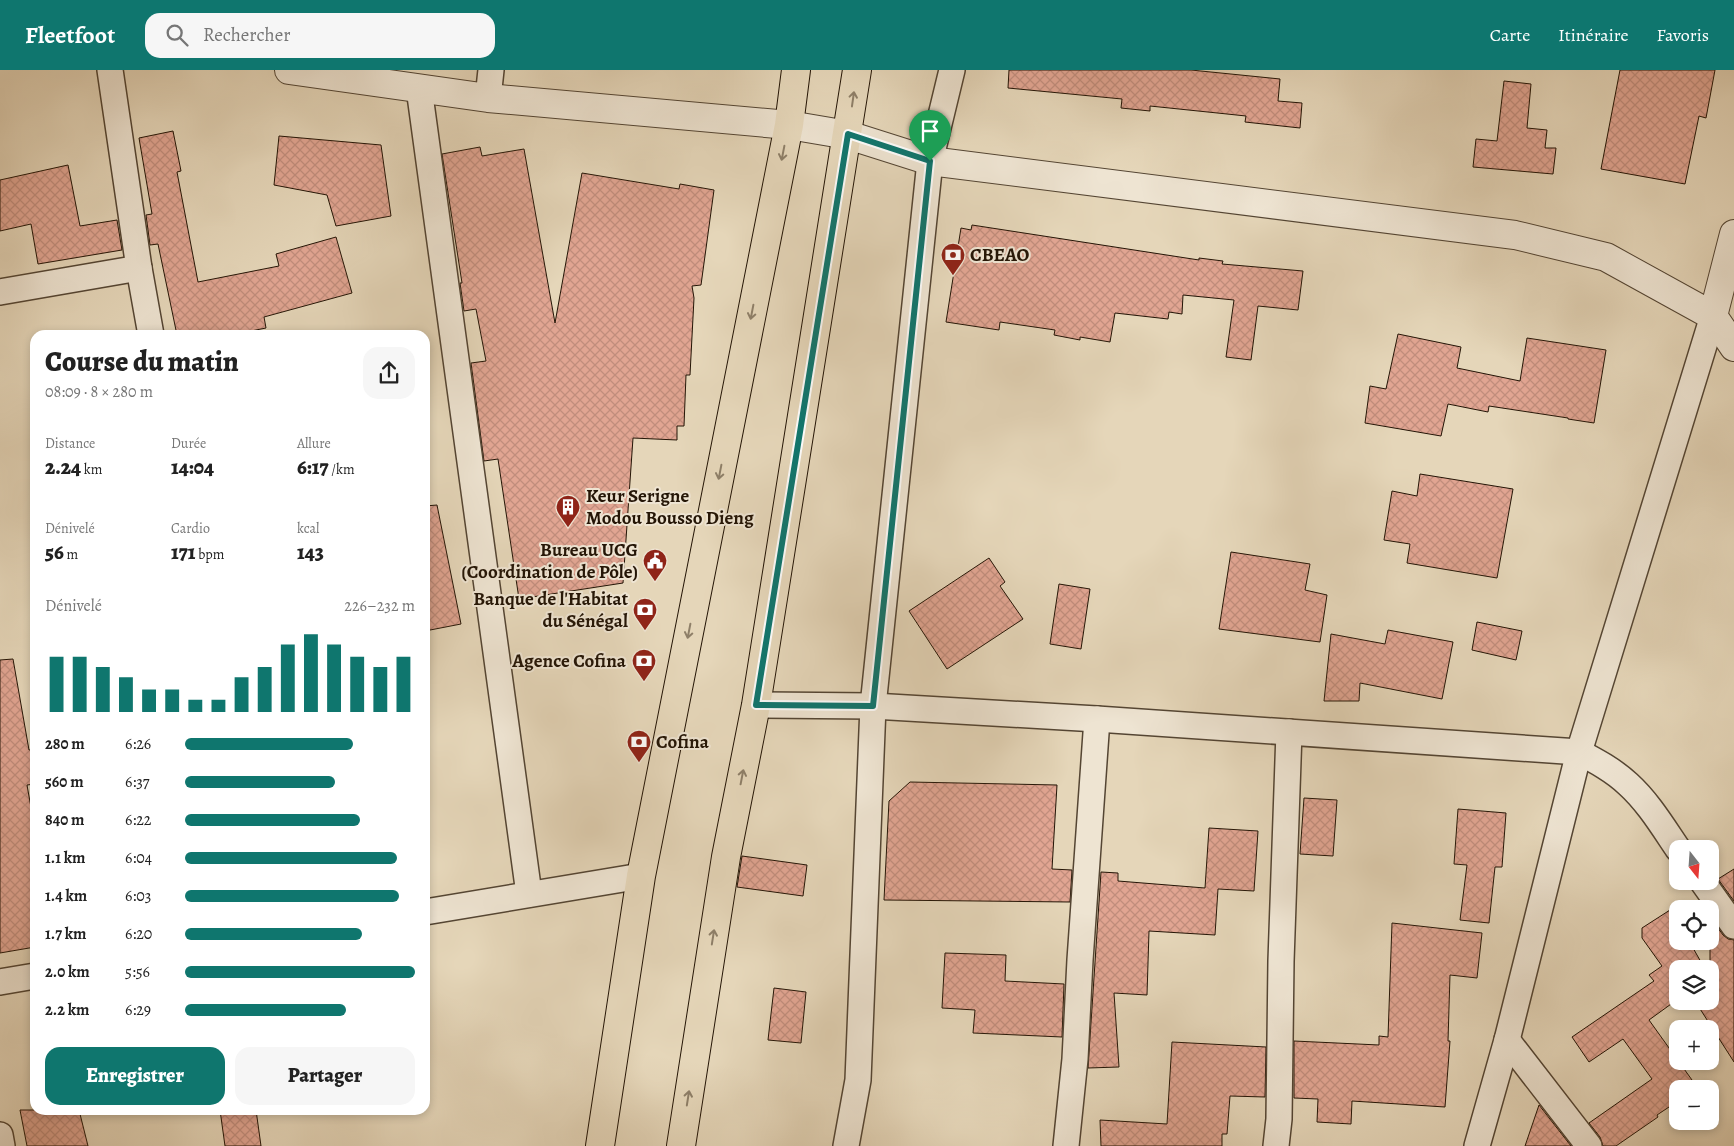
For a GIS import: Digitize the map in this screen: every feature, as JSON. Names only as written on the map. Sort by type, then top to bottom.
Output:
[{"type":"main road","points":[[600,1146],[641,876],[788,125],[796,70]]},
{"type":"main road","points":[[681,1146],[726,856],[756,705],[857,70]]},
{"type":"street","points":[[110,70],[139,268],[150,330]]},
{"type":"street","points":[[289,70],[488,98],[788,125],[848,134],[930,161],[1515,235],[1606,257],[1713,316],[1734,347]]},
{"type":"street","points":[[488,98],[491,70]]},
{"type":"street","points":[[846,1146],[858,1080],[873,706],[930,161],[952,70]]},
{"type":"street","points":[[419,88],[529,894]]},
{"type":"street","points":[[1477,1146],[1508,1040],[1579,752],[1713,316],[1734,234]]},
{"type":"street","points":[[0,292],[139,268]]},
{"type":"street","points":[[756,705],[873,706],[1097,719],[1579,752],[1604,765],[1628,784],[1644,800],[1672,840]]},
{"type":"street","points":[[1066,1146],[1075,1059],[1097,719]]},
{"type":"street","points":[[1276,1146],[1279,1119],[1281,961],[1289,732]]},
{"type":"street","points":[[430,911],[641,876]]},
{"type":"street","points":[[1708,890],[1734,926]]},
{"type":"street","points":[[0,982],[30,977]]},
{"type":"street","points":[[1508,1040],[1588,1146]]},
{"type":"street","points":[[0,1135],[2,1146]]},
{"type":"building","points":[[1009,70],[1191,70],[1280,79],[1278,101],[1302,103],[1300,128],[1245,122],[1246,116],[1150,106],[1150,111],[1121,108],[1122,99],[1008,88]]},
{"type":"building","points":[[1620,70],[1715,70],[1706,118],[1699,116],[1685,184],[1601,169]]},
{"type":"building","points":[[1504,81],[1531,84],[1527,128],[1547,130],[1545,148],[1556,148],[1553,174],[1473,167],[1476,139],[1497,141]]},
{"type":"building","points":[[173,131],[181,171],[177,172],[198,282],[279,266],[276,254],[336,237],[352,293],[264,317],[266,328],[256,330],[176,330],[158,244],[150,245],[146,215],[152,214],[139,138]]},
{"type":"building","points":[[279,136],[381,145],[391,216],[336,226],[327,195],[274,185]]},
{"type":"building","points":[[480,147],[482,156],[524,149],[555,323],[582,173],[679,189],[680,184],[714,190],[701,285],[692,286],[694,298],[690,375],[686,375],[684,426],[677,426],[677,440],[633,438],[623,583],[519,599],[498,459],[484,461],[471,363],[486,361],[476,309],[464,311],[460,283],[462,283],[442,154]]},
{"type":"building","points":[[68,165],[80,226],[117,220],[122,250],[38,264],[31,224],[0,231],[0,180]]},
{"type":"building","points":[[972,225],[1199,260],[1199,258],[1223,261],[1222,264],[1303,271],[1298,310],[1258,306],[1251,360],[1226,357],[1234,300],[1183,295],[1182,314],[1169,312],[1168,319],[1115,313],[1110,342],[1080,337],[1080,340],[1054,335],[1055,330],[1000,322],[999,330],[946,322],[961,228],[971,230]]},
{"type":"building","points":[[1398,334],[1461,347],[1457,368],[1520,381],[1527,338],[1606,350],[1594,423],[1489,406],[1488,412],[1448,404],[1441,436],[1365,423],[1370,386],[1386,389]]},
{"type":"building","points":[[1420,474],[1513,489],[1497,578],[1407,563],[1410,544],[1384,540],[1392,491],[1417,496]]},
{"type":"building","points":[[437,505],[461,624],[430,630],[430,506]]},
{"type":"building","points":[[1231,552],[1310,564],[1305,590],[1327,595],[1320,642],[1219,629]]},
{"type":"building","points":[[989,558],[1005,582],[1000,586],[1023,619],[947,669],[909,611]]},
{"type":"building","points":[[1059,584],[1090,589],[1081,649],[1050,644]]},
{"type":"building","points":[[1477,622],[1522,631],[1516,660],[1472,650]]},
{"type":"building","points":[[1388,630],[1453,642],[1442,699],[1360,683],[1359,701],[1324,701],[1331,634],[1385,644]]},
{"type":"building","points":[[13,659],[30,750],[30,785],[27,785],[30,802],[30,948],[0,953],[0,660]]},
{"type":"building","points":[[910,782],[1057,785],[1052,869],[1072,870],[1070,902],[884,900],[889,801]]},
{"type":"building","points":[[1304,798],[1337,800],[1333,856],[1300,854]]},
{"type":"building","points":[[1458,809],[1506,813],[1502,867],[1495,867],[1489,923],[1460,920],[1467,865],[1454,864]]},
{"type":"building","points":[[1209,828],[1258,831],[1254,891],[1218,889],[1215,935],[1149,931],[1147,995],[1114,993],[1119,1067],[1088,1068],[1101,872],[1118,873],[1118,881],[1205,888]]},
{"type":"building","points":[[742,856],[807,865],[803,896],[737,887]]},
{"type":"building","points":[[1734,869],[1734,901],[1719,880],[1719,878]]},
{"type":"building","points":[[1669,911],[1669,950],[1694,950],[1700,960],[1669,960],[1669,1006],[1649,1020],[1669,1048],[1669,1070],[1685,1070],[1692,1080],[1669,1080],[1669,1107],[1657,1115],[1658,1117],[1616,1146],[1603,1146],[1600,1137],[1589,1123],[1652,1079],[1623,1039],[1589,1062],[1572,1037],[1654,981],[1649,975],[1662,966],[1642,938],[1642,928]]},
{"type":"building","points":[[1392,923],[1482,933],[1477,978],[1450,975],[1448,1041],[1450,1041],[1445,1107],[1352,1101],[1351,1124],[1317,1122],[1318,1099],[1294,1098],[1294,1041],[1379,1045],[1379,1036],[1388,1037]]},
{"type":"building","points":[[1719,929],[1728,939],[1734,940],[1734,1062],[1719,1039],[1719,1020],[1707,1020],[1701,1010],[1719,1010],[1719,960],[1710,960],[1710,950],[1719,950]]},
{"type":"building","points":[[945,953],[1006,955],[1005,981],[1064,984],[1062,1037],[973,1033],[975,1010],[942,1008]]},
{"type":"building","points":[[774,988],[806,992],[801,1043],[768,1040]]},
{"type":"building","points":[[1172,1042],[1266,1047],[1265,1097],[1230,1096],[1227,1134],[1222,1134],[1222,1146],[1101,1146],[1100,1120],[1167,1124]]},
{"type":"building","points":[[1539,1105],[1571,1146],[1525,1146]]},
{"type":"building","points":[[20,1110],[30,1110],[30,1115],[80,1115],[88,1146],[27,1146]]},
{"type":"building","points":[[221,1115],[257,1115],[261,1146],[225,1146]]},
{"type":"place","name":"CBEAO","points":[[953,276]]},
{"type":"place","name":"Keur Serigne Modou Bousso Dieng","points":[[568,528]]},
{"type":"place","name":"Bureau UCG (Coordination de Pôle)","points":[[655,582]]},
{"type":"place","name":"Banque de l'Habitat du Sénégal","points":[[645,631]]},
{"type":"place","name":"Agence Cofina","points":[[644,682]]},
{"type":"place","name":"Cofina","points":[[639,763]]},
{"type":"route","points":[[848,134],[930,161],[873,706],[756,705],[848,134]]}]
